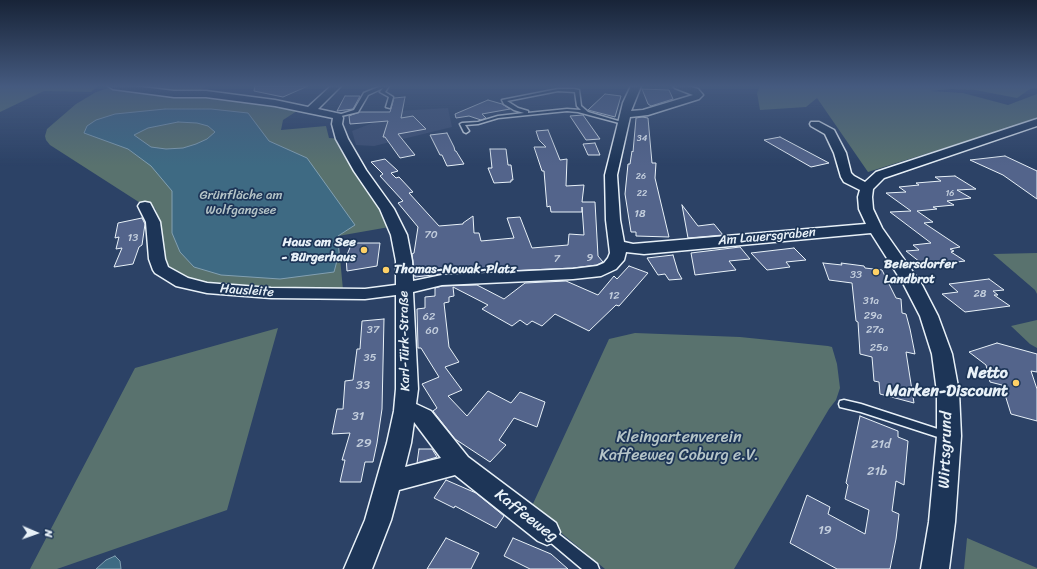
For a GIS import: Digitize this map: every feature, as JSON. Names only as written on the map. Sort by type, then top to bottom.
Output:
[{"type":"street","points":[[321,113],[323,113],[321,118],[322,121],[337,120]]},
{"type":"street","points":[[404,288],[442,280],[595,272],[610,266],[616,260],[618,252],[618,245],[612,220],[611,175],[625,113]]},
{"type":"street","points":[[624,118],[645,113]]},
{"type":"street","name":"Karl-Türk-Straße","points":[[337,120],[342,139],[360,171],[387,209],[399,235],[404,260],[407,381],[406,411],[378,520],[358,569]]},
{"type":"street","points":[[875,228],[869,218],[865,203],[867,188],[880,175],[1037,122]]},
{"type":"street","points":[[815,124],[830,132],[840,153],[845,174],[849,179],[867,188]]},
{"type":"street","name":"Hausleite","points":[[144,206],[153,222],[157,259],[161,270],[182,282],[207,288],[272,293],[365,294],[404,288]]},
{"type":"street","name":"Am Lauersgraben","points":[[618,245],[632,249],[644,249],[875,228]]},
{"type":"street","name":"Wirtsgrund","points":[[875,228],[913,285],[931,322],[943,360],[948,392],[950,436],[942,522],[935,569]]},
{"type":"street","name":"Kaffeeweg","points":[[406,411],[417,413],[423,417],[459,464],[548,532]]},
{"type":"street","points":[[389,482],[459,464]]},
{"type":"lane","points":[[337,120],[352,113]]},
{"type":"lane","points":[[526,113],[530,114]]},
{"type":"lane","points":[[466,131],[462,124],[478,123],[498,117],[543,113]]},
{"type":"lane","points":[[585,113],[624,118]]},
{"type":"lane","points":[[844,404],[950,436]]},
{"type":"lane","name":"Kaffeeweg","points":[[548,532],[592,569]]},
{"type":"shaded area","points":[[129,113],[248,113],[269,141],[307,158],[355,225],[338,236],[339,253],[334,272],[280,279],[221,275],[194,267],[180,252],[172,233],[172,191],[151,166],[128,149],[84,133],[87,126],[96,120],[115,114]],"holes":[[[178,122],[197,123],[208,126],[215,132],[207,139],[183,148],[166,149],[151,147],[134,135],[148,128]]]},
{"type":"shaded area","points":[[380,113],[449,113],[452,127],[374,146],[356,145],[352,131],[375,122]]},
{"type":"shaded area","points":[[115,556],[120,561],[121,569],[96,569],[106,560]]},
{"type":"green space","name":"Grünfläche am Wolfgangsee","points":[[66,113],[295,113],[283,120],[281,130],[326,126],[329,138],[342,139],[395,226],[338,236],[343,290],[217,287],[193,282],[163,265],[159,219],[155,208],[145,206],[50,145],[45,136],[47,129]]},
{"type":"green space","points":[[827,113],[1037,113],[1037,119],[868,172]]},
{"type":"green space","points":[[1037,253],[1037,294],[1035,290],[993,254]]},
{"type":"green space","points":[[1037,320],[1037,348],[1030,344],[1011,326]]},
{"type":"green space","points":[[278,328],[227,510],[57,569],[30,569],[135,368]]},
{"type":"green space","name":"Kleingartenverein Kaffeeweg Coburg e.V.","points":[[635,333],[740,337],[832,347],[837,364],[840,388],[836,400],[829,409],[734,569],[605,569],[531,508],[609,339]]},
{"type":"green space","points":[[967,538],[1037,568],[1037,569],[964,569]]},
{"type":"building","points":[[358,113],[402,113],[401,118],[413,116],[426,129],[398,134],[415,155],[400,158],[385,137],[383,137],[388,121],[350,124],[349,116]]},
{"type":"building","points":[[458,113],[490,113],[482,114],[486,118],[481,120],[469,116],[456,118],[455,114]]},
{"type":"building","points":[[598,113],[616,113],[615,117]]},
{"type":"building","points":[[583,115],[600,139],[586,140],[570,116]]},
{"type":"building","points":[[636,118],[648,118],[652,163],[656,163],[655,178],[669,237],[636,236],[636,232],[631,232],[625,194],[628,164],[630,164],[632,151],[633,152]]},
{"type":"building","points":[[548,130],[560,160],[567,159],[566,186],[584,185],[582,202],[595,202],[598,256],[603,262],[597,265],[573,268],[442,274],[415,277],[412,254],[414,253],[418,227],[398,203],[403,201],[380,176],[383,174],[371,162],[385,159],[398,171],[391,173],[396,178],[399,177],[413,192],[409,193],[439,226],[463,224],[473,216],[474,233],[479,233],[481,241],[514,238],[507,218],[520,217],[532,248],[568,245],[569,234],[584,235],[582,207],[582,212],[551,212],[550,206],[547,207],[544,171],[542,171],[534,147],[546,147],[539,140],[536,131]]},
{"type":"building","points":[[447,133],[455,151],[464,164],[447,166],[430,135]]},
{"type":"building","points":[[780,137],[829,163],[811,167],[764,140]]},
{"type":"building","points":[[595,143],[600,155],[588,155],[583,144]]},
{"type":"building","points":[[490,149],[506,149],[508,165],[511,165],[513,180],[511,180],[511,182],[494,183],[488,168],[492,168]]},
{"type":"building","points":[[1005,156],[1037,171],[1037,199],[1003,175],[970,160]]},
{"type":"building","points":[[955,176],[976,189],[957,190],[971,198],[947,201],[954,205],[933,207],[937,209],[917,211],[933,222],[924,223],[960,247],[950,249],[954,251],[951,252],[965,261],[925,266],[906,251],[919,250],[913,245],[931,243],[890,212],[911,211],[886,193],[906,192],[899,187],[919,185],[916,183],[941,181],[935,177]]},
{"type":"building","points":[[682,205],[698,226],[714,224],[723,235],[688,238]]},
{"type":"building","points":[[142,218],[145,224],[142,245],[139,247],[133,264],[114,267],[122,248],[116,249],[119,237],[115,238],[118,223]]},
{"type":"building","name":"Haus am See - Bürgerhaus","points":[[352,243],[380,243],[377,266],[347,271],[346,257]]},
{"type":"building","points":[[740,247],[750,259],[729,261],[736,270],[695,275],[691,253]]},
{"type":"building","points":[[794,248],[806,260],[786,262],[790,267],[767,270],[751,253]]},
{"type":"building","points":[[673,255],[678,272],[682,279],[669,280],[665,274],[658,275],[647,258]]},
{"type":"building","points":[[823,263],[842,265],[841,263],[882,270],[896,298],[901,299],[902,313],[906,314],[915,354],[906,352],[914,403],[880,394],[879,382],[874,381],[872,357],[860,354],[858,322],[856,321],[852,283],[829,280]]},
{"type":"building","points":[[629,266],[648,273],[619,306],[616,305],[589,331],[555,314],[542,326],[532,321],[527,325],[520,320],[512,326],[482,309],[488,305],[453,287],[454,296],[449,297],[449,302],[444,303],[449,347],[459,362],[445,367],[462,390],[448,396],[467,416],[488,391],[511,403],[520,392],[545,402],[537,427],[514,418],[499,440],[506,445],[490,462],[455,439],[433,411],[437,408],[422,384],[439,377],[421,348],[418,348],[417,309],[425,308],[425,297],[435,296],[435,288],[442,286],[477,285],[504,299],[525,283],[566,281],[598,295],[614,276],[617,279]]},
{"type":"building","points":[[989,279],[1004,290],[993,291],[998,295],[994,295],[1010,306],[965,312],[942,294],[958,292],[949,284]]},
{"type":"building","points":[[384,319],[382,409],[373,462],[365,462],[361,482],[340,482],[345,460],[342,460],[350,433],[332,434],[337,409],[343,409],[345,381],[353,380],[357,349],[360,349],[362,321]]},
{"type":"building","name":"Netto Marken-Discount","points":[[997,343],[1037,354],[1037,372],[1031,371],[1037,389],[1037,421],[1011,414],[1002,385],[990,382],[986,365],[969,352]]},
{"type":"building","points":[[860,416],[898,431],[898,437],[908,441],[904,485],[896,481],[892,511],[899,514],[890,569],[837,569],[790,543],[807,495],[830,507],[828,514],[865,534],[869,510],[845,499],[848,485],[846,483]]},
{"type":"building","points":[[419,449],[432,449],[437,457],[417,463]]},
{"type":"building","points":[[446,480],[476,493],[504,516],[496,528],[455,506],[454,508],[434,498]]},
{"type":"building","points":[[446,538],[479,553],[471,569],[427,569]]},
{"type":"building","points":[[513,538],[551,554],[568,569],[530,569],[504,556]]},
{"type":"place","name":"Haus am See - Bürgerhaus","points":[[364,250]]},
{"type":"place","name":"Thomas-Nowak-Platz","points":[[386,270]]},
{"type":"place","name":"Beiersdorfer Landbrot","points":[[876,272]]},
{"type":"place","name":"Netto Marken-Discount","points":[[1016,383]]}]
